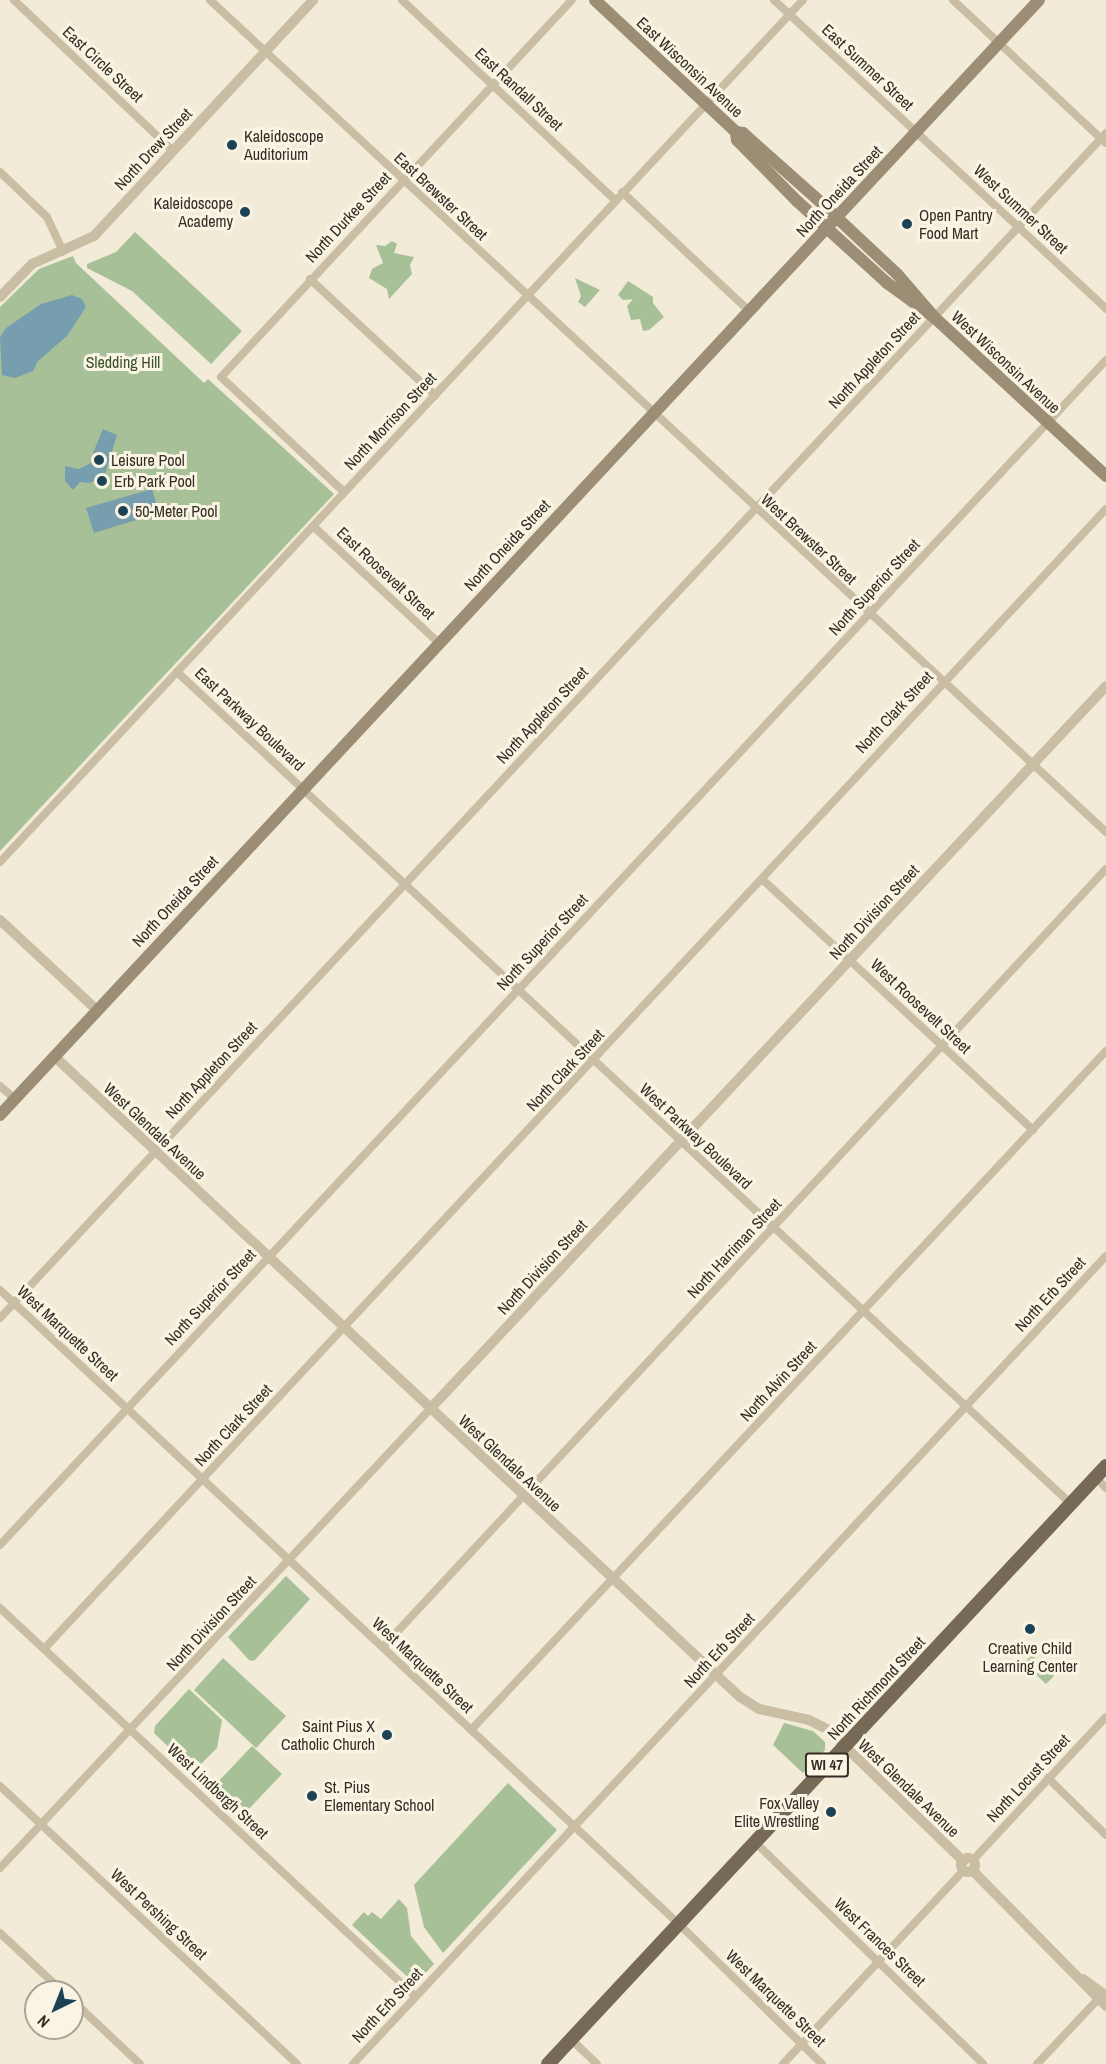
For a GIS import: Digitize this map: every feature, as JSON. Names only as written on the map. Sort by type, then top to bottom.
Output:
[{"type":"main road","name":"East Wisconsin Avenue","points":[[596,0],[705,104],[736,132],[743,133],[782,166],[837,218]]},
{"type":"main road","name":"North Oneida Street","points":[[0,1115],[438,642],[1039,0]]},
{"type":"main road","name":"East Wisconsin Avenue","points":[[736,132],[737,140],[827,229],[902,296],[934,318]]},
{"type":"main road","name":"West Wisconsin Avenue","points":[[837,218],[912,290],[934,318],[1106,476]]},
{"type":"main road","name":"North Richmond Street","points":[[548,2064],[1106,1466]]},
{"type":"street","name":"East Circle Street","points":[[14,0],[172,150]]},
{"type":"street","name":"East Brewster Street","points":[[210,0],[651,414]]},
{"type":"street","name":"North Drew Street","points":[[0,297],[32,264],[63,252],[94,236],[313,0]]},
{"type":"street","name":"East Randall Street","points":[[402,0],[615,200]]},
{"type":"street","name":"North Durkee Street","points":[[344,492],[220,377],[572,0]]},
{"type":"street","name":"East Summer Street","points":[[774,0],[915,132]]},
{"type":"street","name":"North Morrison Street","points":[[0,862],[802,0]]},
{"type":"street","points":[[953,0],[1104,138]]},
{"type":"street","name":"West Summer Street","points":[[915,132],[1106,309]]},
{"type":"street","name":"North Appleton Street","points":[[0,1318],[1018,227],[1104,138]]},
{"type":"street","points":[[0,172],[47,217],[63,252]]},
{"type":"street","points":[[622,192],[749,311]]},
{"type":"street","points":[[310,279],[435,395]]},
{"type":"street","name":"North Superior Street","points":[[0,1545],[1106,360]]},
{"type":"street","name":"West Brewster Street","points":[[651,414],[1106,832]]},
{"type":"street","name":"North Clark Street","points":[[44,1649],[763,880],[785,850],[1106,509]]},
{"type":"street","name":"East Roosevelt Street","points":[[313,526],[438,642]]},
{"type":"street","name":"East Parkway Boulevard","points":[[177,672],[302,789]]},
{"type":"street","name":"North Division Street","points":[[0,1868],[131,1731],[1106,686]]},
{"type":"street","name":"West Parkway Boulevard","points":[[302,789],[1071,1504]]},
{"type":"street","name":"North Harriman Street","points":[[383,1647],[525,1497],[1106,869]]},
{"type":"street","name":"West Roosevelt Street","points":[[763,880],[1033,1130]]},
{"type":"street","points":[[0,920],[97,1010]]},
{"type":"street","name":"North Alvin Street","points":[[471,1730],[614,1580],[1106,1051]]},
{"type":"street","name":"West Glendale Avenue","points":[[54,1056],[716,1675],[753,1706],[815,1722],[845,1746],[1104,1997]]},
{"type":"street","points":[[0,1086],[15,1099]]},
{"type":"street","name":"North Erb Street","points":[[352,2064],[1106,1256]]},
{"type":"street","name":"West Marquette Street","points":[[0,1290],[679,1924],[822,2064]]},
{"type":"street","points":[[1095,1477],[1106,1488]]},
{"type":"street","name":"West Lindbergh Street","points":[[0,1608],[415,1996]]},
{"type":"street","name":"North Locust Street","points":[[783,2064],[1106,1717]]},
{"type":"street","points":[[1048,1778],[1106,1835]]},
{"type":"street","name":"West Pershing Street","points":[[0,1786],[297,2064]]},
{"type":"street","name":"West Frances Street","points":[[755,1842],[982,2064]]},
{"type":"street","points":[[0,1933],[50,1980]]},
{"type":"street","points":[[1037,2064],[1104,1997]]},
{"type":"street","points":[[84,2011],[140,2064]]},
{"type":"street","points":[[571,2039],[597,2064]]},
{"type":"green space","points":[[135,232],[242,331],[211,364],[132,291],[87,268],[87,264],[116,252]]},
{"type":"green space","points":[[392,241],[397,244],[394,253],[414,257],[410,265],[412,274],[389,299],[387,289],[369,278],[372,269],[383,263],[376,245],[385,246]]},
{"type":"green space","name":"Sledding Hill","points":[[73,256],[76,263],[204,383],[208,379],[334,494],[0,851],[0,307],[39,269]]},
{"type":"green space","points":[[575,278],[600,290],[585,307],[578,302],[581,296]]},
{"type":"green space","points":[[628,281],[653,297],[653,303],[664,317],[649,330],[643,331],[640,319],[631,320],[627,306],[633,299],[623,300],[618,295]]},
{"type":"green space","points":[[286,1576],[310,1599],[254,1661],[249,1660],[228,1637]]},
{"type":"green space","points":[[1032,1655],[1054,1676],[1046,1684],[1024,1663]]},
{"type":"green space","points":[[223,1658],[286,1716],[256,1748],[194,1690]]},
{"type":"green space","points":[[189,1689],[222,1720],[217,1748],[194,1771],[154,1733],[155,1726]]},
{"type":"green space","points":[[784,1723],[813,1731],[825,1742],[825,1750],[803,1773],[773,1745]]},
{"type":"green space","points":[[252,1746],[282,1774],[247,1811],[217,1783]]},
{"type":"green space","points":[[508,1783],[557,1830],[443,1953],[424,1927],[414,1885]]},
{"type":"green space","points":[[399,1899],[407,1908],[411,1936],[434,1964],[415,1984],[352,1925],[364,1912],[368,1916],[372,1912],[381,1919]]},
{"type":"water","points":[[72,295],[82,299],[86,307],[67,336],[38,361],[33,371],[15,378],[2,375],[0,337],[6,328],[41,304]]},
{"type":"water","name":"Leisure Pool","points":[[103,429],[117,435],[105,474],[90,483],[80,482],[73,490],[65,481],[65,466],[79,469],[99,459],[93,453]]},
{"type":"water","name":"50-Meter Pool","points":[[152,489],[159,513],[94,533],[86,508]]},
{"type":"place","name":"Kaleidoscope Auditorium","points":[[232,145]]},
{"type":"place","name":"Kaleidoscope Academy","points":[[245,212]]},
{"type":"place","name":"Open Pantry Food Mart","points":[[907,224]]},
{"type":"place","name":"Leisure Pool","points":[[99,460]]},
{"type":"place","name":"Erb Park Pool","points":[[102,481]]},
{"type":"place","name":"50-Meter Pool","points":[[123,511]]},
{"type":"place","name":"Creative Child Learning Center","points":[[1030,1629]]},
{"type":"place","name":"Saint Pius X Catholic Church","points":[[387,1735]]},
{"type":"place","name":"St. Pius Elementary School","points":[[312,1796]]},
{"type":"place","name":"Fox Valley Elite Wrestling","points":[[831,1812]]}]
